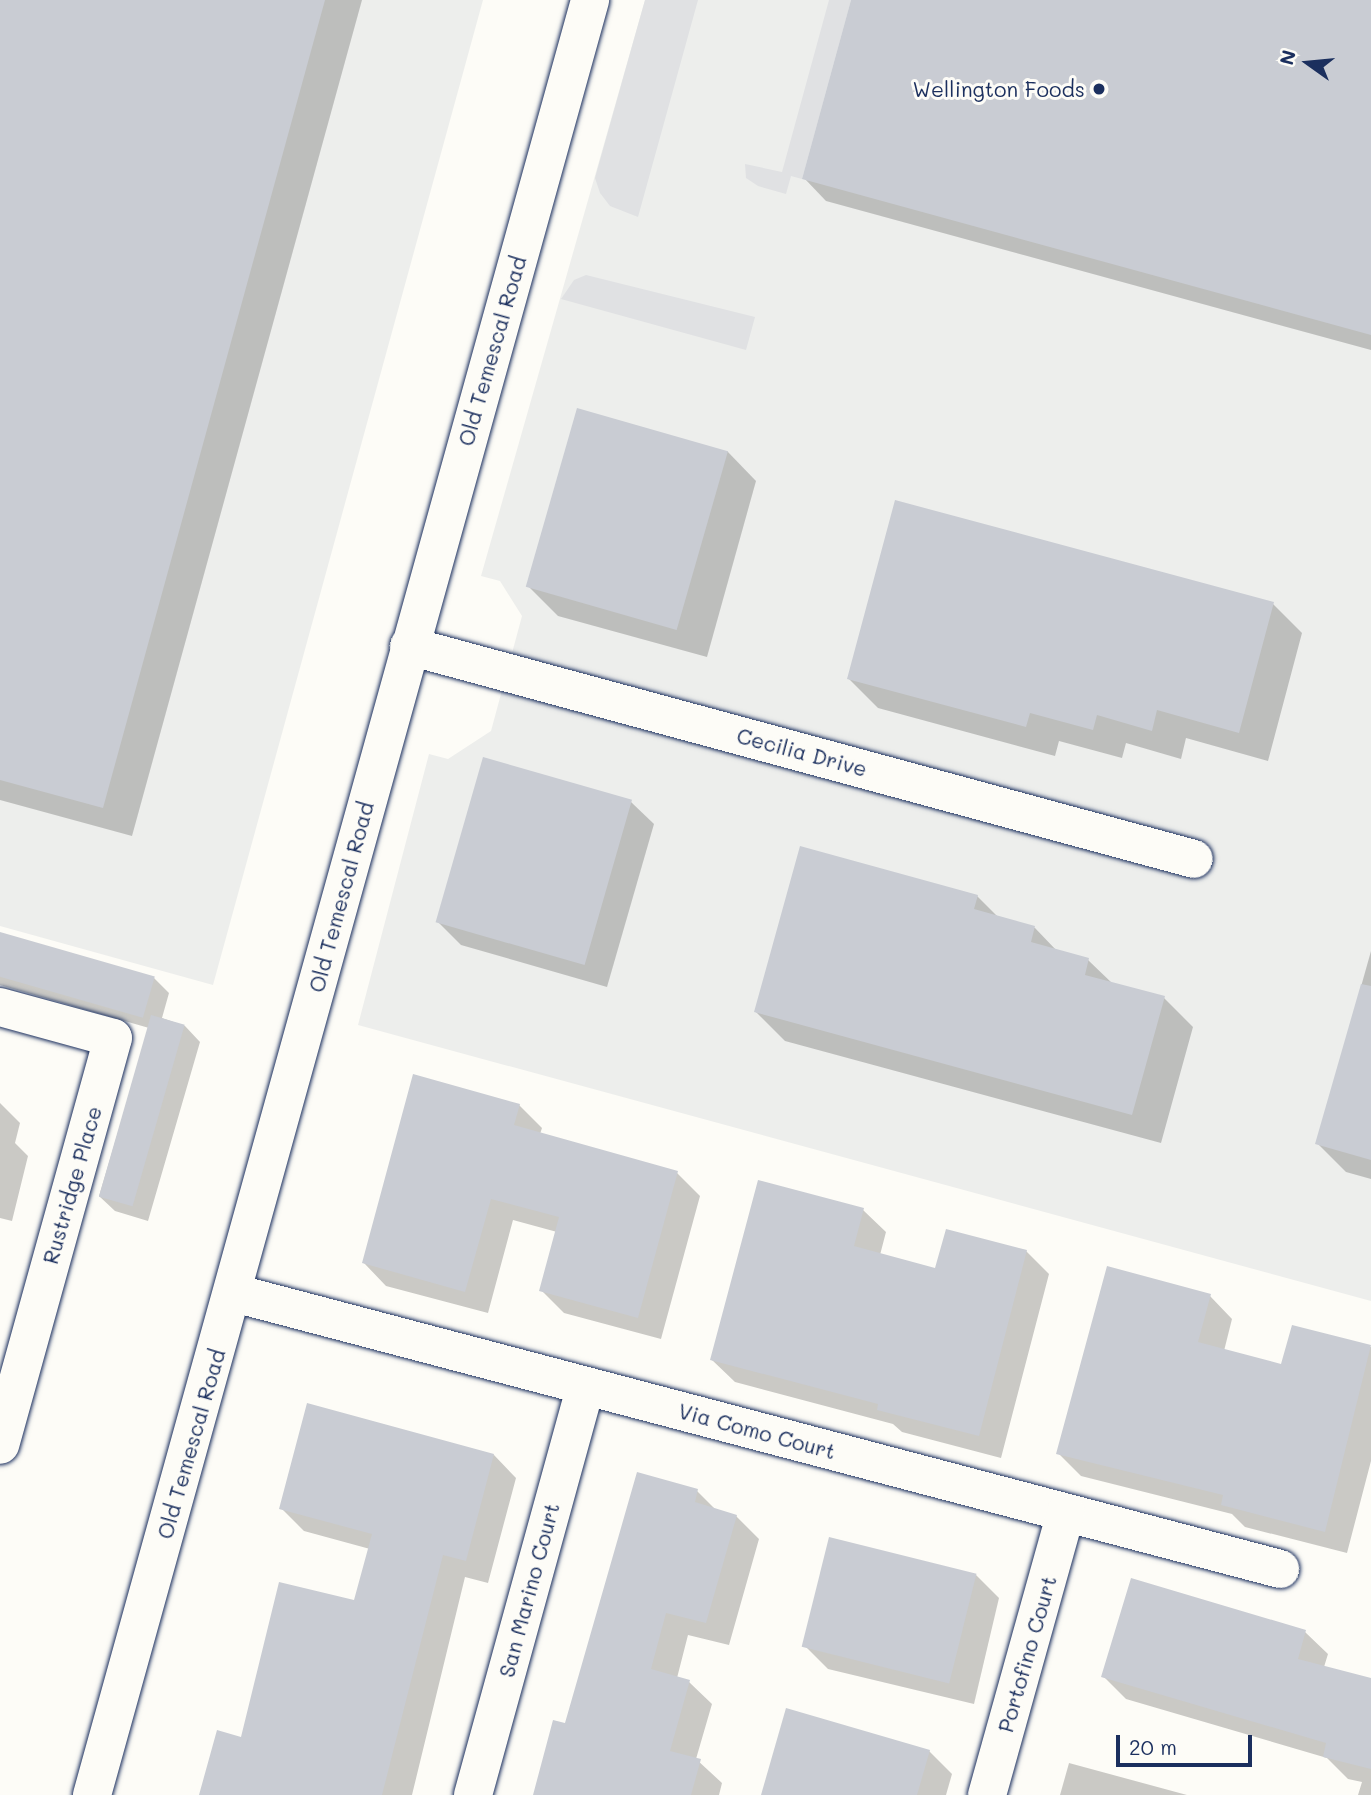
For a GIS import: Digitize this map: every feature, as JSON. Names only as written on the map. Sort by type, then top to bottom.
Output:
[{"type":"street","name":"Old Temescal Road","points":[[92,1795],[234,1293],[409,646],[590,0]]},
{"type":"street","name":"Cecilia Drive","points":[[409,646],[1194,859]]},
{"type":"street","name":"Rustridge Place","points":[[0,1007],[113,1038],[0,1445]]},
{"type":"street","name":"Via Como Court","points":[[234,1293],[1280,1569]]},
{"type":"street","name":"San Marino Court","points":[[473,1795],[586,1385]]},
{"type":"street","name":"Portofino Court","points":[[988,1795],[1066,1513]]},
{"type":"shaded area","points":[[0,0],[483,0],[213,985],[0,926]]},
{"type":"shaded area","points":[[645,0],[1371,0],[1371,1301],[358,1025],[429,754],[448,759],[491,731],[522,616],[500,581],[481,576]]},
{"type":"shaded area","points":[[645,0],[698,0],[638,217],[610,206],[600,193],[595,178]]},
{"type":"shaded area","points":[[829,0],[851,0],[802,179],[791,176],[786,194],[758,186],[746,178],[745,164],[782,172]]},
{"type":"shaded area","points":[[586,275],[755,317],[746,350],[561,299],[574,280]]},
{"type":"building","points":[[0,0],[325,0],[103,808],[0,780]]},
{"type":"building","name":"Wellington Foods","points":[[851,0],[1371,0],[1371,335],[802,179]]},
{"type":"building","points":[[577,408],[728,451],[677,630],[526,587]]},
{"type":"building","points":[[895,500],[1274,602],[1239,733],[1157,710],[1152,731],[1097,715],[1093,730],[1030,713],[1026,727],[847,679]]},
{"type":"building","points":[[483,757],[632,800],[585,965],[436,922]]},
{"type":"building","points":[[800,846],[978,895],[974,909],[1035,926],[1031,942],[1089,958],[1085,975],[1165,996],[1132,1115],[754,1012]]},
{"type":"building","points":[[0,932],[155,976],[143,1018],[0,977]]},
{"type":"building","points":[[1361,984],[1371,986],[1371,1160],[1315,1144]]},
{"type":"building","points":[[151,1015],[185,1025],[133,1206],[99,1197]]},
{"type":"building","points":[[413,1074],[520,1104],[514,1125],[678,1171],[638,1318],[539,1291],[559,1217],[491,1199],[465,1292],[362,1263]]},
{"type":"building","points":[[758,1180],[864,1208],[854,1246],[935,1268],[946,1229],[1027,1250],[979,1436],[877,1410],[878,1404],[710,1360]]},
{"type":"building","points":[[1107,1266],[1211,1294],[1198,1342],[1281,1364],[1292,1325],[1371,1345],[1325,1532],[1221,1505],[1223,1495],[1056,1454]]},
{"type":"building","points":[[307,1403],[494,1454],[466,1561],[443,1555],[382,1795],[199,1795],[217,1730],[241,1737],[279,1582],[354,1600],[372,1534],[279,1509]]},
{"type":"building","points":[[637,1472],[698,1489],[695,1502],[737,1515],[706,1623],[666,1613],[651,1669],[690,1680],[670,1751],[701,1759],[691,1795],[533,1795],[553,1720],[565,1723]]},
{"type":"building","points":[[829,1537],[976,1574],[949,1683],[802,1647]]},
{"type":"building","points":[[1131,1578],[1306,1630],[1298,1659],[1371,1678],[1371,1769],[1323,1757],[1326,1743],[1101,1677]]},
{"type":"building","points":[[786,1708],[930,1750],[917,1795],[761,1795]]},
{"type":"place","name":"Wellington Foods","points":[[1099,89]]}]
